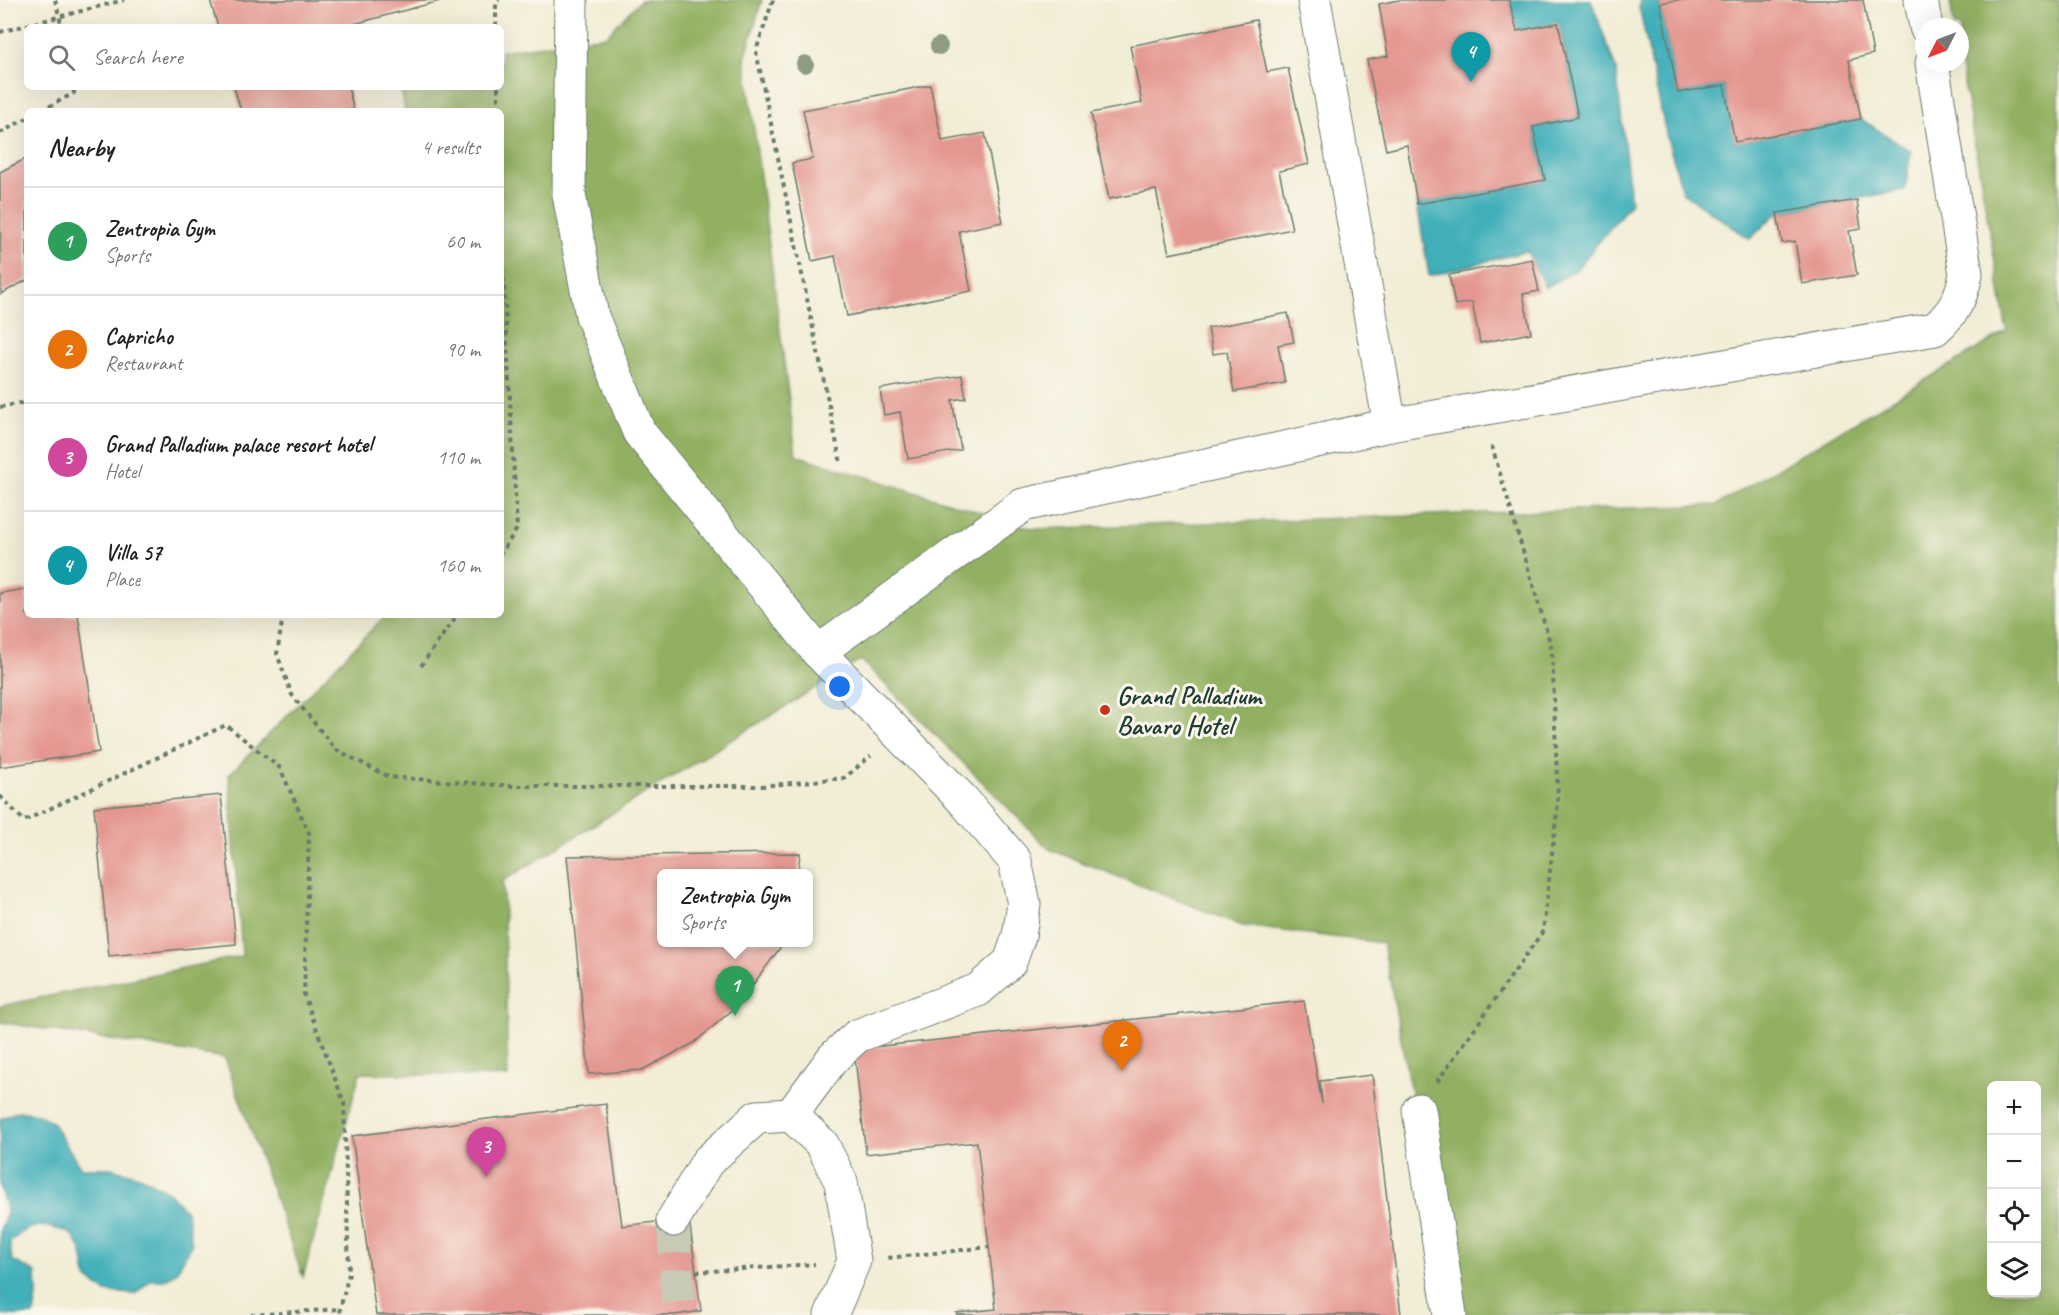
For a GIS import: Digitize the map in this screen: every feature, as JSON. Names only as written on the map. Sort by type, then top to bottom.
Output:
[{"type":"lane","points":[[1314,0],[1390,425]]},
{"type":"lane","points":[[1921,0],[1924,18]]},
{"type":"lane","points":[[574,4],[569,195],[592,316],[639,432],[818,652],[963,800],[1015,861],[1024,904],[1019,936],[1010,962],[978,990],[857,1036],[833,1058],[791,1115]]},
{"type":"lane","points":[[818,652],[1023,505],[1390,425],[1935,329],[1946,319],[1962,297],[1966,274],[1933,72]]},
{"type":"lane","points":[[1419,1110],[1450,1315]]},
{"type":"lane","points":[[673,1220],[707,1162],[748,1124],[757,1117],[791,1115],[822,1144],[841,1182],[854,1261],[831,1315]]},
{"type":"path","points":[[55,0],[61,24]]},
{"type":"path","points":[[30,24],[124,0]]},
{"type":"path","points":[[496,24],[496,3],[499,0]]},
{"type":"path","points":[[773,0],[756,51],[841,464]]},
{"type":"path","points":[[0,32],[24,26]]},
{"type":"path","points":[[46,108],[74,93],[74,90]]},
{"type":"path","points":[[498,90],[498,108]]},
{"type":"path","points":[[0,133],[24,120]]},
{"type":"path","points":[[504,288],[517,529],[504,548]]},
{"type":"path","points":[[0,407],[24,403]]},
{"type":"path","points":[[1419,1110],[1475,1025],[1543,931],[1558,802],[1552,649],[1480,409]]},
{"type":"path","points":[[283,618],[277,654],[292,695],[335,749],[389,777],[513,786],[762,786],[844,778],[899,734]]},
{"type":"path","points":[[421,666],[455,618]]},
{"type":"path","points":[[0,796],[24,821],[226,725],[280,768],[309,833],[304,995],[344,1103],[349,1274],[340,1309],[341,1315]]},
{"type":"path","points":[[251,1315],[340,1309]]},
{"type":"green space","points":[[641,0],[762,0],[745,58],[796,455],[1034,529],[1717,505],[2007,331],[1962,72],[1969,72],[1969,18],[1953,18],[1950,0],[2059,0],[2059,1315],[1453,1315],[1383,943],[1243,926],[1049,849],[861,660],[503,881],[508,1077],[360,1073],[303,1277],[225,1058],[0,1022],[0,1006],[242,956],[229,775],[383,618],[504,618],[504,108],[404,108],[402,90],[504,90],[504,51],[606,36]]},
{"type":"water","points":[[1509,0],[1591,0],[1616,69],[1631,203],[1576,270],[1545,288],[1527,251],[1429,276],[1417,204],[1545,180],[1533,127],[1578,117],[1559,23],[1517,31]]},
{"type":"water","points":[[1640,0],[1677,0],[1660,3],[1678,93],[1724,85],[1735,142],[1861,119],[1911,151],[1905,190],[1777,213],[1750,239],[1683,193],[1666,134],[1639,6]]},
{"type":"water","points":[[18,1111],[38,1114],[52,1122],[81,1168],[110,1168],[140,1176],[170,1193],[187,1212],[192,1243],[176,1273],[164,1280],[151,1280],[135,1294],[106,1292],[86,1278],[80,1249],[70,1234],[50,1227],[38,1226],[21,1233],[10,1242],[12,1260],[36,1273],[37,1296],[34,1315],[0,1315],[0,1230],[7,1213],[0,1187],[0,1119]]},
{"type":"building","points":[[210,0],[440,0],[354,24],[217,24]]},
{"type":"building","points":[[1399,0],[1509,0],[1517,31],[1558,23],[1578,117],[1533,127],[1545,180],[1417,204],[1407,145],[1386,150],[1367,60],[1388,56],[1379,4]]},
{"type":"building","points":[[1677,0],[1863,0],[1873,54],[1849,60],[1861,119],[1735,142],[1724,85],[1678,93],[1660,3]]},
{"type":"building","points":[[1256,20],[1267,72],[1288,68],[1309,164],[1279,171],[1292,229],[1169,254],[1156,190],[1109,199],[1091,113],[1142,103],[1130,46]]},
{"type":"building","points":[[930,85],[942,141],[985,133],[1003,222],[959,231],[971,291],[847,316],[835,256],[812,261],[792,163],[813,159],[803,110]]},
{"type":"building","points":[[235,90],[349,90],[353,108],[240,108]]},
{"type":"building","points":[[24,160],[24,282],[1,294],[0,172]]},
{"type":"building","points":[[1857,200],[1861,229],[1849,231],[1857,275],[1802,284],[1795,241],[1782,243],[1777,213]]},
{"type":"building","points":[[1532,259],[1539,291],[1523,294],[1531,333],[1480,343],[1472,302],[1455,305],[1449,275]]},
{"type":"building","points":[[1288,313],[1294,342],[1278,345],[1285,383],[1234,392],[1227,352],[1213,354],[1208,328]]},
{"type":"building","points":[[962,375],[966,398],[952,400],[961,450],[908,459],[900,412],[884,415],[880,389]]},
{"type":"building","points":[[24,589],[24,618],[78,618],[99,752],[0,767],[0,593]]},
{"type":"building","points":[[221,795],[236,944],[109,956],[94,807]]},
{"type":"building","points":[[800,853],[798,869],[657,869],[657,947],[780,948],[738,1005],[694,1043],[642,1070],[589,1074],[567,856]]},
{"type":"building","points":[[1304,1001],[1322,1104],[1320,1081],[1372,1075],[1401,1315],[957,1315],[956,1313],[996,1309],[977,1142],[866,1154],[854,1049]]},
{"type":"building","points":[[606,1104],[622,1226],[689,1218],[701,1311],[675,1315],[376,1315],[352,1136]]},
{"type":"tunnel","points":[[673,1220],[679,1315]]},
{"type":"place","name":"Villa 57","points":[[1471,82]]},
{"type":"place","name":"Grand Palladium Bavaro Hotel","points":[[1105,710]]},
{"type":"place","name":"Zentropia Gym","points":[[735,1016]]},
{"type":"place","name":"Capricho","points":[[1122,1071]]},
{"type":"place","name":"Grand Palladium palace resort hotel","points":[[486,1177]]}]
